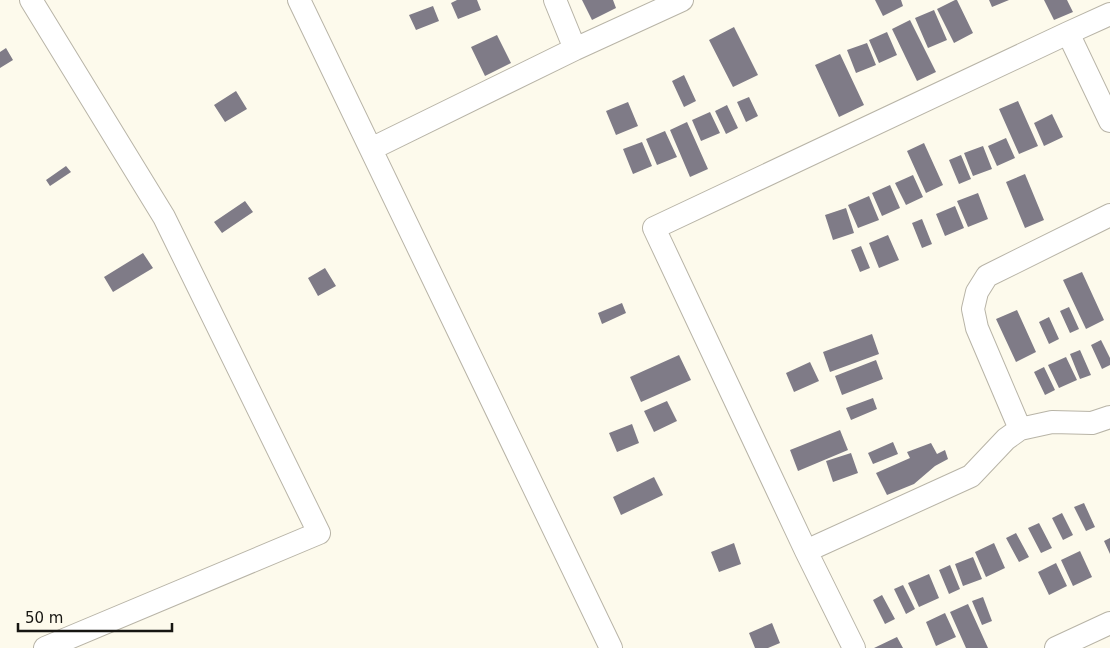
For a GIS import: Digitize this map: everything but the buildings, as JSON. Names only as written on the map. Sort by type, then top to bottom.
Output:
[{"type":"street","points":[[32,0],[164,216],[319,533],[45,648]]},
{"type":"street","points":[[299,0],[611,648]]},
{"type":"street","points":[[555,0],[575,49]]},
{"type":"street","points":[[371,149],[575,49],[682,0]]},
{"type":"street","points":[[854,648],[806,551],[654,228],[1110,14]]},
{"type":"street","points":[[1068,33],[1110,122]]},
{"type":"street","points":[[1020,428],[976,328],[973,309],[977,292],[987,276],[1110,215]]},
{"type":"street","points":[[806,551],[971,476],[1006,439],[1020,428],[1052,422],[1092,423],[1110,417]]},
{"type":"street","points":[[1056,648],[1110,623]]}]
